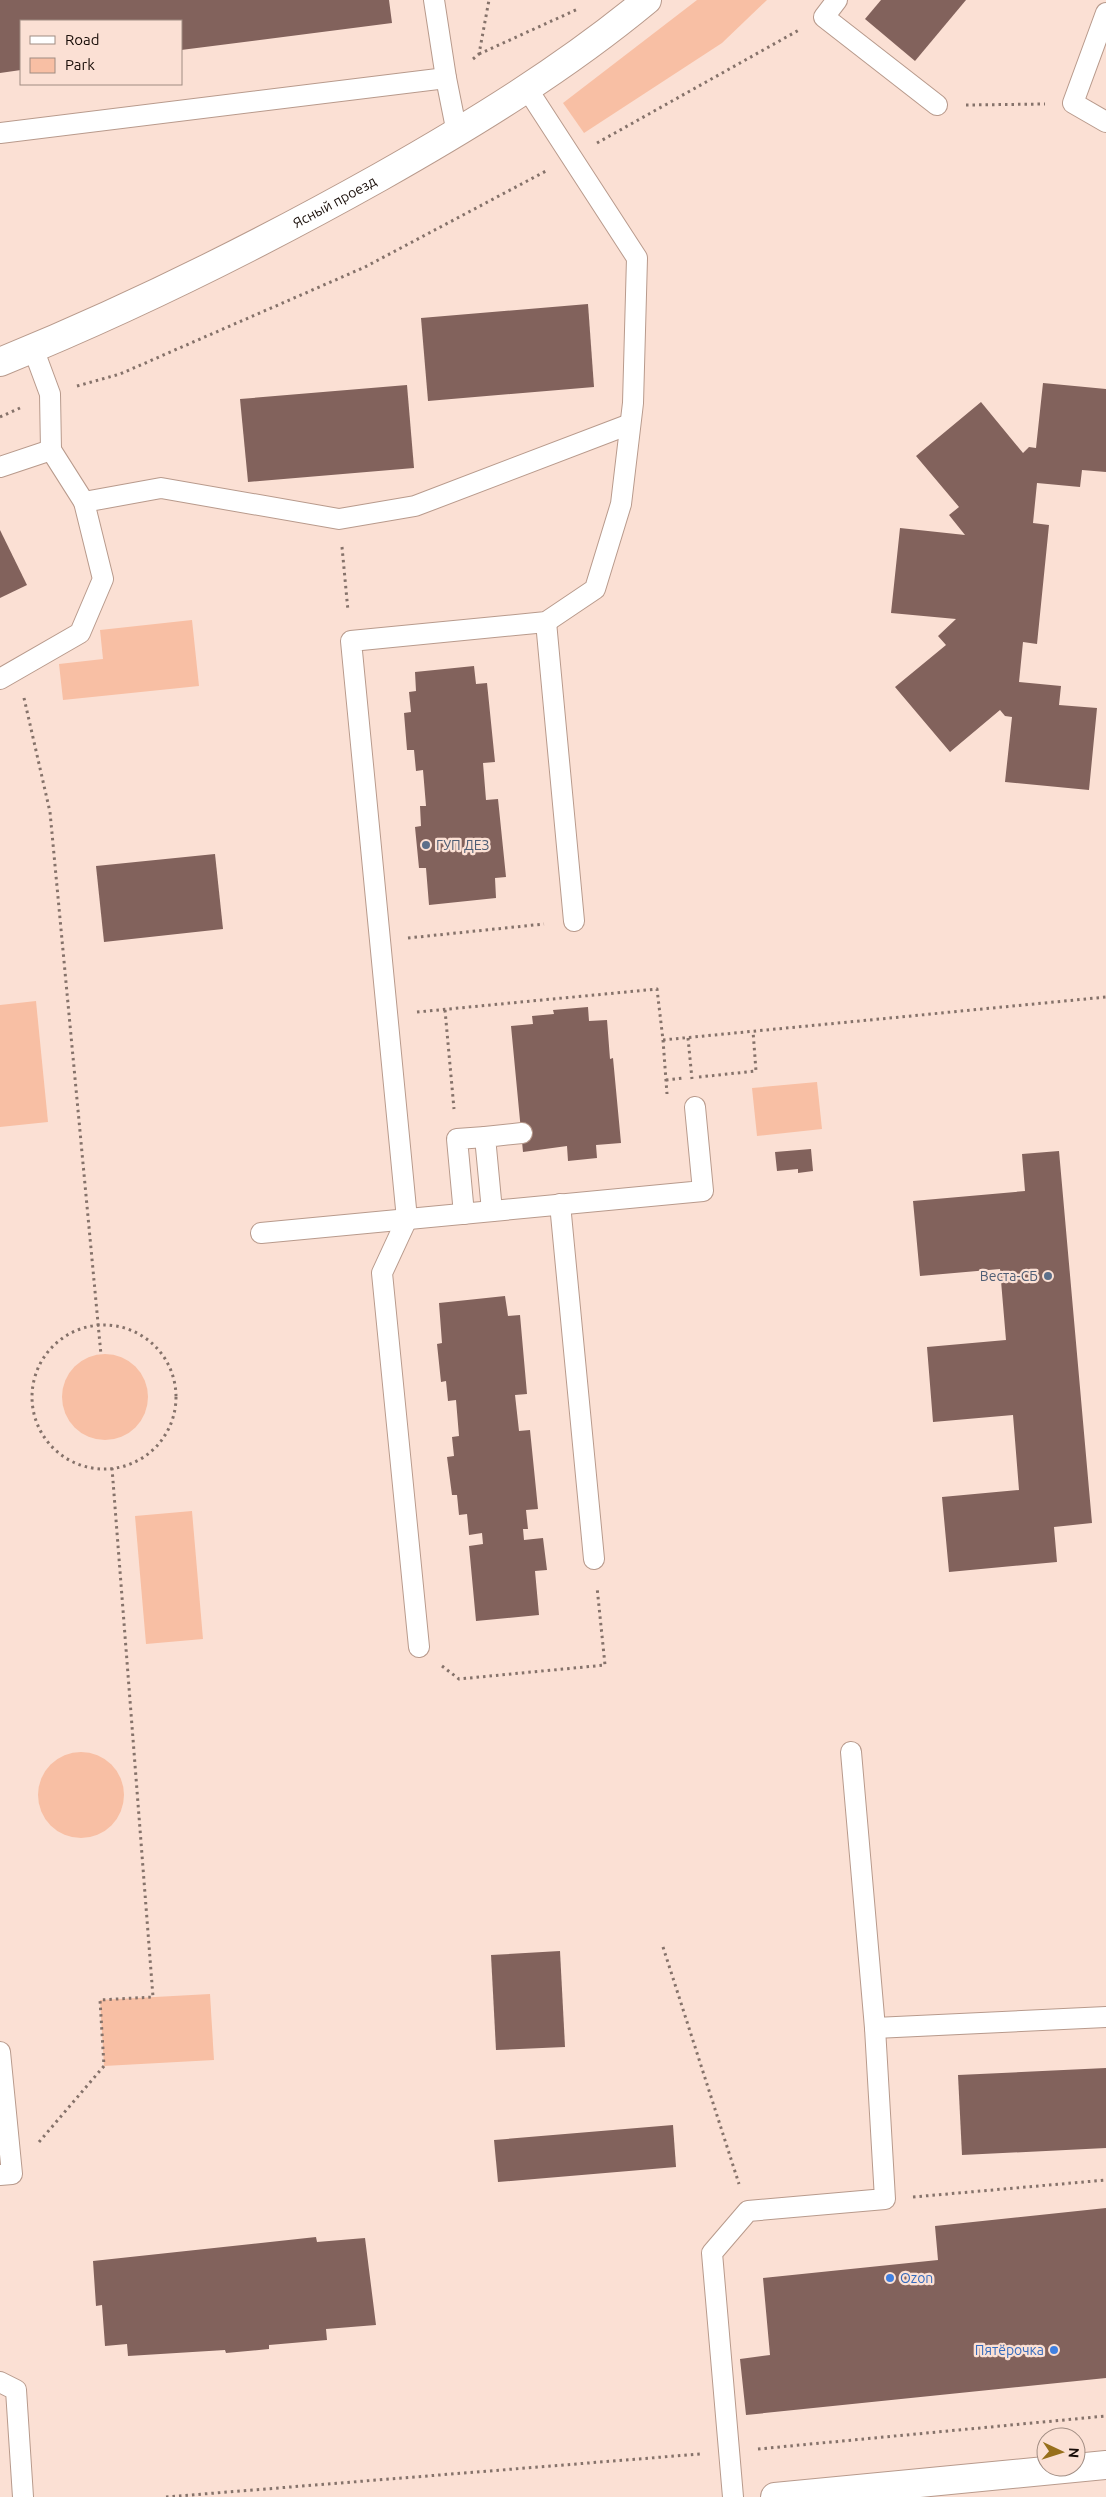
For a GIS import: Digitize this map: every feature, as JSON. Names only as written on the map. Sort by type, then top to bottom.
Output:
[{"type":"street","name":"Ясный проезд","points":[[0,362],[34,348],[281,232],[457,133],[617,25],[647,0]]},
{"type":"street","points":[[775,2497],[1106,2465]]},
{"type":"lane","points":[[434,0],[457,133]]},
{"type":"lane","points":[[837,0],[824,17],[937,105]]},
{"type":"lane","points":[[1106,13],[1073,103],[1106,122]]},
{"type":"lane","points":[[0,133],[446,78]]},
{"type":"lane","points":[[418,1647],[382,1274],[407,1219],[351,641],[546,622],[594,589],[621,504],[633,403],[637,258],[526,87]]},
{"type":"lane","points":[[0,679],[80,633],[103,578],[84,502],[51,450],[50,394],[34,348]]},
{"type":"lane","points":[[84,502],[161,488],[339,519],[415,506],[630,424]]},
{"type":"lane","points":[[0,467],[51,450]]},
{"type":"lane","points":[[546,622],[574,921]]},
{"type":"lane","points":[[261,1234],[703,1191],[695,1107]]},
{"type":"lane","points":[[464,1214],[457,1140],[522,1133]]},
{"type":"lane","points":[[485,1137],[492,1211]]},
{"type":"lane","points":[[560,1204],[594,1559]]},
{"type":"lane","points":[[733,2497],[712,2253],[748,2212],[885,2199],[875,2028],[851,1752]]},
{"type":"lane","points":[[875,2028],[1106,2017]]},
{"type":"lane","points":[[0,2052],[6,2174]]},
{"type":"lane","points":[[0,2382],[16,2390],[23,2497]]},
{"type":"path","points":[[479,54],[489,0]]},
{"type":"path","points":[[446,78],[479,54],[584,6]]},
{"type":"path","points":[[0,417],[50,394],[120,374],[365,267],[572,157],[824,17]]},
{"type":"path","points":[[937,105],[1073,103]]},
{"type":"path","points":[[339,519],[351,641]]},
{"type":"path","points":[[18,669],[50,812],[101,1355]]},
{"type":"path","points":[[380,940],[574,921]]},
{"type":"path","points":[[387,1015],[657,989],[662,1040],[1106,997]]},
{"type":"path","points":[[445,1010],[457,1140]]},
{"type":"path","points":[[666,1080],[756,1071],[753,1032]]},
{"type":"path","points":[[688,1038],[695,1107]]},
{"type":"path","points":[[98,1325],[126,1328],[144,1337],[159,1351],[170,1368],[175,1388],[175,1409],[168,1428],[157,1446],[141,1459],[122,1467],[102,1469],[82,1466],[63,1457],[48,1443],[37,1425],[32,1406],[32,1385],[38,1365],[50,1348],[66,1335],[85,1327],[98,1325]]},
{"type":"path","points":[[6,2174],[104,2066],[100,2000],[153,1997],[112,1468]]},
{"type":"path","points":[[459,1679],[604,1665],[594,1559]]},
{"type":"path","points":[[663,1947],[748,2212]]},
{"type":"path","points":[[885,2199],[1106,2180]]},
{"type":"path","points":[[166,2497],[729,2452],[1106,2416]]},
{"type":"green space","points":[[697,0],[767,0],[722,43],[584,133],[563,103]]},
{"type":"green space","points":[[192,620],[199,686],[63,700],[59,664],[103,659],[100,630]]},
{"type":"green space","points":[[36,1001],[48,1122],[0,1127],[0,1005]]},
{"type":"green space","points":[[817,1082],[822,1129],[757,1136],[752,1088]]},
{"type":"green space","points":[[105,1354],[121,1357],[129,1361],[141,1373],[145,1381],[148,1397],[145,1413],[141,1421],[129,1433],[121,1437],[105,1440],[89,1437],[81,1433],[69,1421],[65,1413],[62,1397],[65,1381],[69,1373],[81,1361],[89,1357]]},
{"type":"green space","points":[[192,1511],[203,1639],[146,1644],[135,1516]]},
{"type":"green space","points":[[81,1752],[97,1755],[105,1759],[117,1771],[121,1779],[124,1795],[121,1811],[117,1819],[105,1831],[97,1835],[81,1838],[65,1835],[57,1831],[45,1819],[41,1811],[38,1795],[41,1779],[45,1771],[57,1759],[65,1755]]},
{"type":"green space","points":[[210,1994],[214,2060],[104,2066],[100,2000]]},
{"type":"building","points":[[0,0],[389,0],[392,23],[182,50],[182,20],[20,20],[20,70],[0,73]]},
{"type":"building","points":[[881,0],[966,0],[915,61],[865,19]]},
{"type":"building","points":[[588,304],[594,387],[428,401],[421,318]]},
{"type":"building","points":[[1043,383],[1106,389],[1106,472],[1082,470],[1080,487],[1037,483],[1033,523],[1049,525],[1037,644],[1023,642],[1019,682],[1061,686],[1059,705],[1097,708],[1089,790],[1005,782],[1012,717],[1005,716],[1000,710],[950,752],[895,687],[946,645],[938,636],[956,619],[891,613],[900,528],[965,535],[949,515],[959,507],[916,456],[981,402],[1023,453],[1029,447],[1036,448]]},
{"type":"building","points":[[407,385],[414,468],[248,482],[240,399]]},
{"type":"building","points":[[0,530],[27,585],[0,598]]},
{"type":"building","points":[[474,666],[476,684],[487,683],[495,762],[483,763],[486,800],[498,799],[506,877],[495,878],[496,898],[429,905],[426,868],[419,868],[415,827],[421,826],[420,806],[426,806],[423,770],[416,771],[414,750],[407,750],[404,713],[411,712],[409,692],[416,691],[415,672]]},
{"type":"building","points":[[215,854],[223,929],[104,942],[96,866]]},
{"type":"building","points":[[588,1007],[589,1021],[607,1020],[610,1059],[613,1058],[621,1143],[596,1145],[597,1158],[568,1161],[567,1146],[523,1152],[511,1026],[533,1024],[532,1016],[554,1014],[553,1010]]},
{"type":"building","points":[[811,1149],[813,1171],[798,1173],[798,1169],[777,1171],[775,1152]]},
{"type":"building","points":[[1059,1151],[1092,1523],[1054,1527],[1057,1562],[949,1572],[942,1497],[1019,1490],[1013,1415],[933,1422],[927,1347],[1006,1340],[1000,1269],[920,1276],[913,1201],[1025,1191],[1022,1154]]},
{"type":"building","points":[[505,1296],[508,1316],[520,1315],[527,1394],[515,1395],[519,1431],[530,1430],[538,1509],[526,1510],[528,1529],[523,1529],[524,1540],[543,1538],[547,1570],[535,1571],[539,1615],[476,1621],[469,1546],[483,1544],[482,1533],[469,1535],[467,1514],[459,1515],[457,1495],[452,1495],[447,1457],[454,1456],[452,1437],[459,1436],[456,1400],[448,1401],[446,1381],[441,1382],[437,1344],[442,1343],[439,1303]]},
{"type":"building","points":[[560,1951],[565,2047],[496,2050],[491,1955]]},
{"type":"building","points":[[1106,2068],[1106,2148],[962,2155],[958,2075]]},
{"type":"building","points":[[673,2125],[676,2167],[498,2182],[494,2140]]},
{"type":"building","points":[[1106,2208],[1106,2378],[746,2415],[740,2359],[770,2355],[763,2278],[938,2260],[935,2226]]},
{"type":"building","points":[[316,2237],[317,2242],[365,2238],[376,2325],[326,2329],[327,2340],[269,2345],[269,2349],[226,2353],[225,2350],[128,2356],[127,2344],[105,2346],[102,2305],[96,2306],[93,2261]]},
{"type":"place","name":"ГУП ДЕЗ","points":[[426,845]]},
{"type":"place","name":"Веста-СБ","points":[[1048,1276]]},
{"type":"place","name":"Ozon","points":[[890,2278]]},
{"type":"place","name":"Пятёрочка","points":[[1054,2350]]}]
